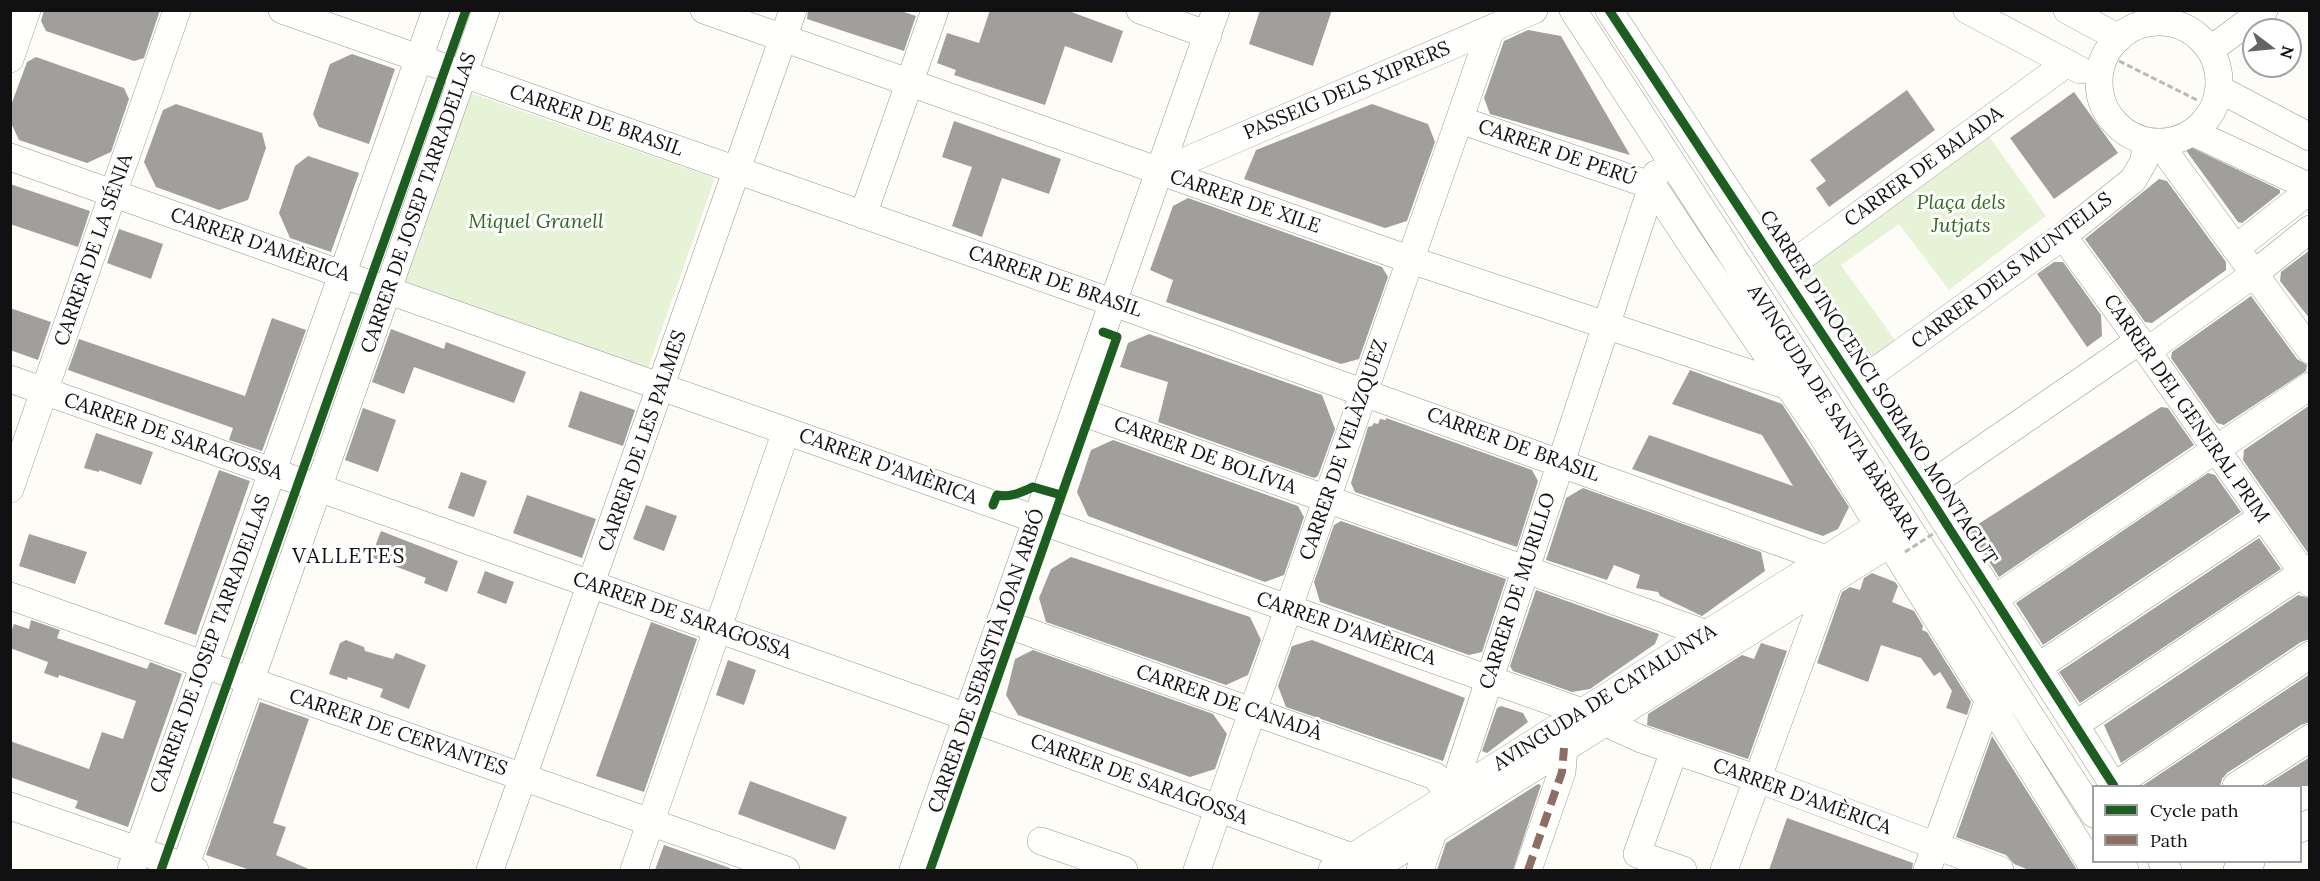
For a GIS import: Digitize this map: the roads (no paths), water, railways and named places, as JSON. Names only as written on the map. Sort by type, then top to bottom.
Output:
[{"type":"street","points":[[10,59],[27,10]]},
{"type":"street","name":"CARRER DE LA SÉNIA","points":[[10,489],[177,10]]},
{"type":"street","name":"CARRER DE BRASIL","points":[[282,10],[1561,462],[1828,569]]},
{"type":"street","name":"CARRER DE JOSEP TARRADELLAS","points":[[134,860],[436,10]]},
{"type":"street","name":"CARRER DE JOSEP TARRADELLAS","points":[[188,869],[251,681],[486,10]]},
{"type":"street","name":"CARRER DE XILE","points":[[704,10],[1411,260],[1788,386]]},
{"type":"street","name":"CARRER DE LES PALMES","points":[[490,870],[793,10]]},
{"type":"street","points":[[863,215],[935,10]]},
{"type":"street","points":[[1140,10],[1212,23]]},
{"type":"street","name":"PASSEIG DELS XIPRERS","points":[[1160,172],[1534,10]]},
{"type":"street","name":"CARRER D'INOCENCI SORIANO MONTAGUT","points":[[1609,10],[1924,489],[2113,785]]},
{"type":"street","points":[[1967,10],[2100,79]]},
{"type":"street","points":[[2067,10],[2119,38]]},
{"type":"street","points":[[2210,50],[2264,10]]},
{"type":"street","name":"AVINGUDA DE SANTA BÀRBARA","points":[[1575,11],[2092,811]]},
{"type":"street","points":[[2141,17],[2184,27],[2199,37],[2210,50],[2217,65],[2219,89],[2209,115],[2193,132],[2176,139],[2152,141],[2127,133],[2112,118],[2102,100],[2100,79],[2106,55],[2119,38],[2141,17]]},
{"type":"street","name":"CARRER DE SEBASTIÀ JOAN ARBÓ","points":[[913,870],[1212,23]]},
{"type":"street","name":"CARRER DE VELÀZQUEZ","points":[[1197,870],[1491,29]]},
{"type":"street","name":"CARRER DE BALADA","points":[[1781,272],[2067,63]]},
{"type":"street","points":[[2219,89],[2310,137]]},
{"type":"street","name":"CARRER DE PERÚ","points":[[1460,120],[1653,186]]},
{"type":"street","points":[[1661,147],[1687,129]]},
{"type":"street","points":[[2193,132],[2310,188],[2236,248]]},
{"type":"street","points":[[2152,141],[2236,248],[2310,350]]},
{"type":"street","name":"CARRER DELS MUNTELLS","points":[[1856,385],[2063,236],[2133,180],[2152,141]]},
{"type":"street","name":"CARRER DE MURILLO","points":[[1451,796],[1653,186],[1661,147]]},
{"type":"street","name":"CARRER D'AMÈRICA","points":[[10,156],[1593,717],[1641,739],[1758,779],[1931,858],[2000,870]]},
{"type":"street","name":"AVINGUDA DE SANTA BÀRBARA","points":[[1653,186],[1891,541],[1988,702],[2095,870]]},
{"type":"street","points":[[1924,489],[2254,274],[2310,229]]},
{"type":"street","name":"CARRER DEL GENERAL PRIM","points":[[2063,236],[2262,517],[2307,575]]},
{"type":"street","name":"CARRER DE SARAGOSSA","points":[[10,379],[967,717],[1219,810],[1352,866]]},
{"type":"street","points":[[1994,599],[2310,386]]},
{"type":"street","name":"CARRER DE BOLÍVIA","points":[[1076,410],[1707,634]]},
{"type":"street","points":[[634,870],[786,431]]},
{"type":"street","points":[[2038,667],[2262,517]]},
{"type":"street","points":[[1352,866],[1434,830],[1563,748],[1593,717],[1758,626],[1828,569],[1891,541]]},
{"type":"street","points":[[1724,870],[1806,647],[1828,569]]},
{"type":"street","name":"AVINGUDA DE CATALUNYA","points":[[1352,866],[1451,796],[1593,717],[1707,634],[1828,569]]},
{"type":"street","points":[[2075,725],[2307,575]]},
{"type":"street","name":"CARRER DE CERVANTES","points":[[10,596],[786,870]]},
{"type":"street","name":"CARRER DE CANADÀ","points":[[1000,622],[1435,776],[1451,796]]},
{"type":"street","points":[[1758,626],[1777,622],[1786,623],[1797,630],[1806,647]]},
{"type":"street","points":[[2115,785],[2310,655]]},
{"type":"street","points":[[1931,858],[1988,702]]},
{"type":"street","points":[[2238,785],[2310,738]]},
{"type":"street","points":[[1528,870],[1562,772],[1563,748]]},
{"type":"street","points":[[1674,751],[1637,854],[1683,870]]},
{"type":"street","points":[[10,806],[134,860],[188,869]]},
{"type":"street","points":[[1420,870],[1434,830]]},
{"type":"street","points":[[1041,841],[1124,870]]},
{"type":"district","name":"VALLETES","points":[[349,557]]},
{"type":"park label","name":"Plaça dels Jutjats","points":[[1961,214]]},
{"type":"park label","name":"Miquel Granell","points":[[536,222]]}]
